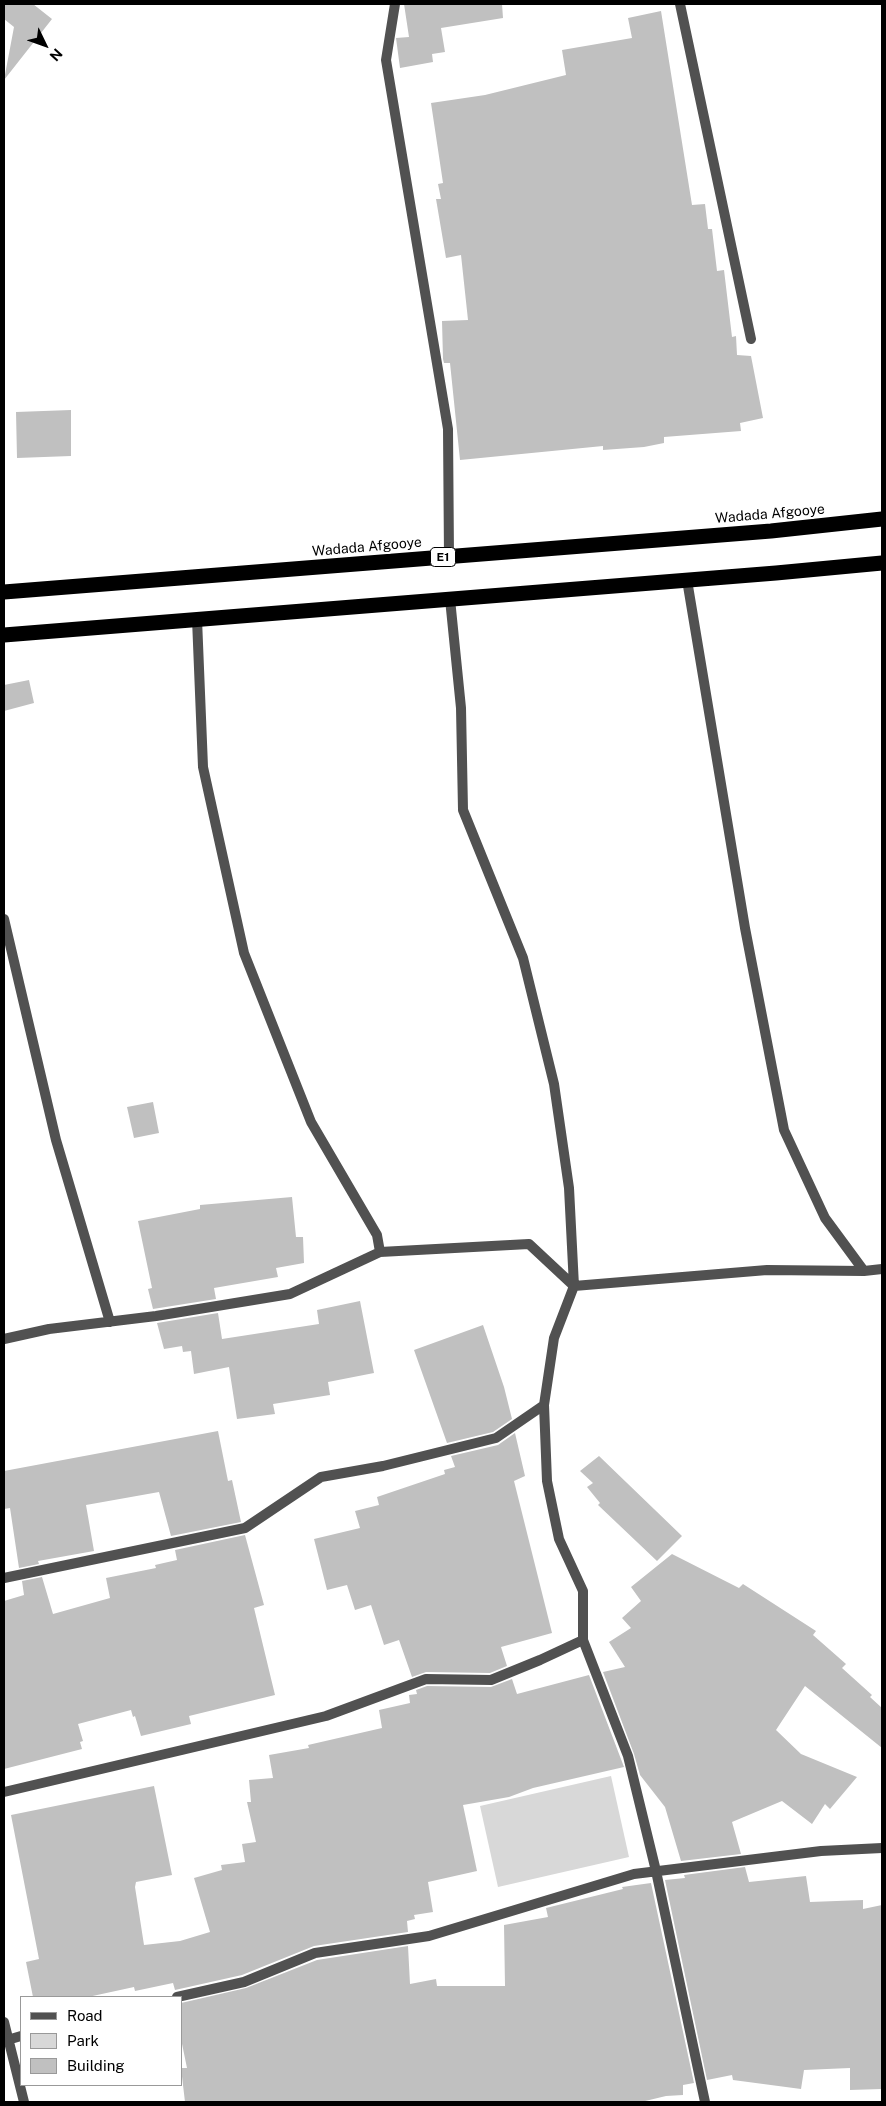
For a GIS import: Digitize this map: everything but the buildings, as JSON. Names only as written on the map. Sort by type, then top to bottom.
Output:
[{"type":"highway","name":"Wadada Afgooye","points":[[4,592],[761,532],[882,519]]},
{"type":"highway","points":[[4,635],[882,563]]},
{"type":"street","points":[[395,4],[386,60],[448,429],[449,557]]},
{"type":"street","points":[[680,4],[751,339]]},
{"type":"street","points":[[687,580],[745,928],[784,1130],[825,1218],[864,1272]]},
{"type":"street","points":[[450,599],[461,708],[463,810],[523,958],[554,1084],[568,1188],[574,1286],[554,1338],[544,1405],[547,1481],[559,1539],[584,1591],[582,1640],[628,1756],[656,1871],[705,2102]]},
{"type":"street","points":[[197,619],[203,767],[244,952],[311,1122],[376,1236],[380,1252]]},
{"type":"street","points":[[4,919],[56,1140],[110,1322]]},
{"type":"street","points":[[4,1339],[49,1329],[110,1322],[290,1294],[380,1252],[529,1244],[574,1286],[767,1270],[864,1272],[882,1269]]},
{"type":"street","points":[[4,1578],[245,1528],[320,1477],[383,1466],[496,1438],[544,1405]]},
{"type":"street","points":[[4,1792],[326,1716],[426,1679],[491,1680],[582,1640]]},
{"type":"street","points":[[181,1996],[244,1982],[315,1953],[429,1936],[634,1874],[821,1851],[882,1848]]},
{"type":"street","points":[[4,2022],[6,2040],[24,2102]]},
{"type":"street","points":[[6,2040],[20,2036]]},
{"type":"green space","points":[[611,1776],[629,1857],[498,1887],[480,1806]]}]
